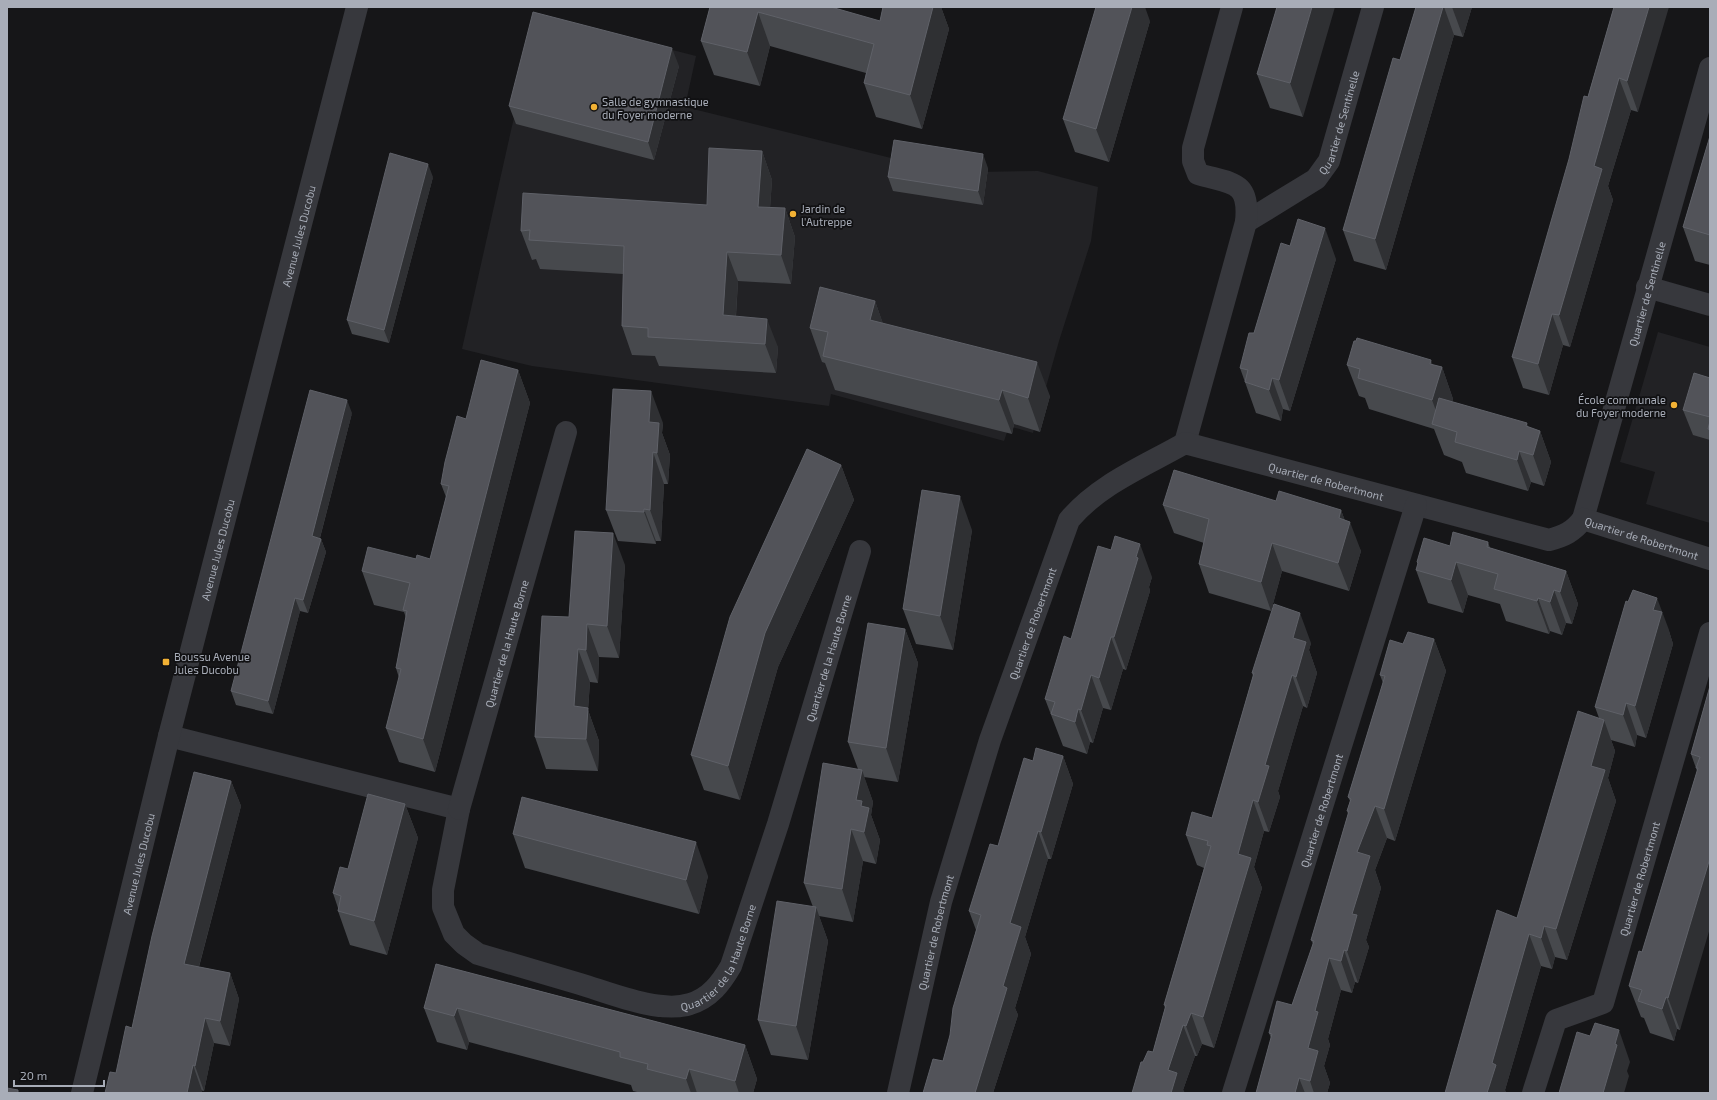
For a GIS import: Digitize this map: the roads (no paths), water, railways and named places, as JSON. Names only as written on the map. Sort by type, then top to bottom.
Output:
[{"type":"street","name":"Avenue Jules Ducobu","points":[[82,1093],[169,736],[357,7]]},
{"type":"street","points":[[1185,443],[1246,222],[1247,206],[1244,193],[1237,186],[1198,174],[1193,161],[1193,148],[1232,7]]},
{"type":"street","name":"Quartier de Sentinelle","points":[[1246,222],[1316,179],[1329,161],[1373,7]]},
{"type":"street","name":"Quartier de Sentinelle","points":[[1583,519],[1647,287],[1710,68]]},
{"type":"street","points":[[1647,287],[1710,305]]},
{"type":"street","name":"Quartier de la Haute Borne","points":[[566,432],[459,809],[443,890],[443,907],[454,934],[464,944],[478,954],[646,1003],[676,1007],[691,1004],[714,991],[722,982],[734,958],[778,824],[860,551]]},
{"type":"street","name":"Quartier de Robertmont","points":[[898,1093],[941,902],[990,740],[1069,520],[1082,504],[1106,487],[1185,443],[1549,540],[1564,536],[1574,530],[1583,519],[1710,559]]},
{"type":"street","name":"Quartier de Robertmont","points":[[1233,1093],[1416,505]]},
{"type":"street","name":"Quartier de Robertmont","points":[[1533,1093],[1556,1020],[1602,1003],[1710,633]]},
{"type":"street","points":[[169,736],[459,809]]},
{"type":"place","name":"Salle de gymnastique du Foyer moderne","points":[[594,107]]},
{"type":"place","name":"Jardin de l'Autreppe","points":[[793,214]]},
{"type":"place","name":"École communale du Foyer moderne","points":[[1674,405]]},
{"type":"place","name":"Boussu Avenue Jules Ducobu","points":[[166,662]]}]
